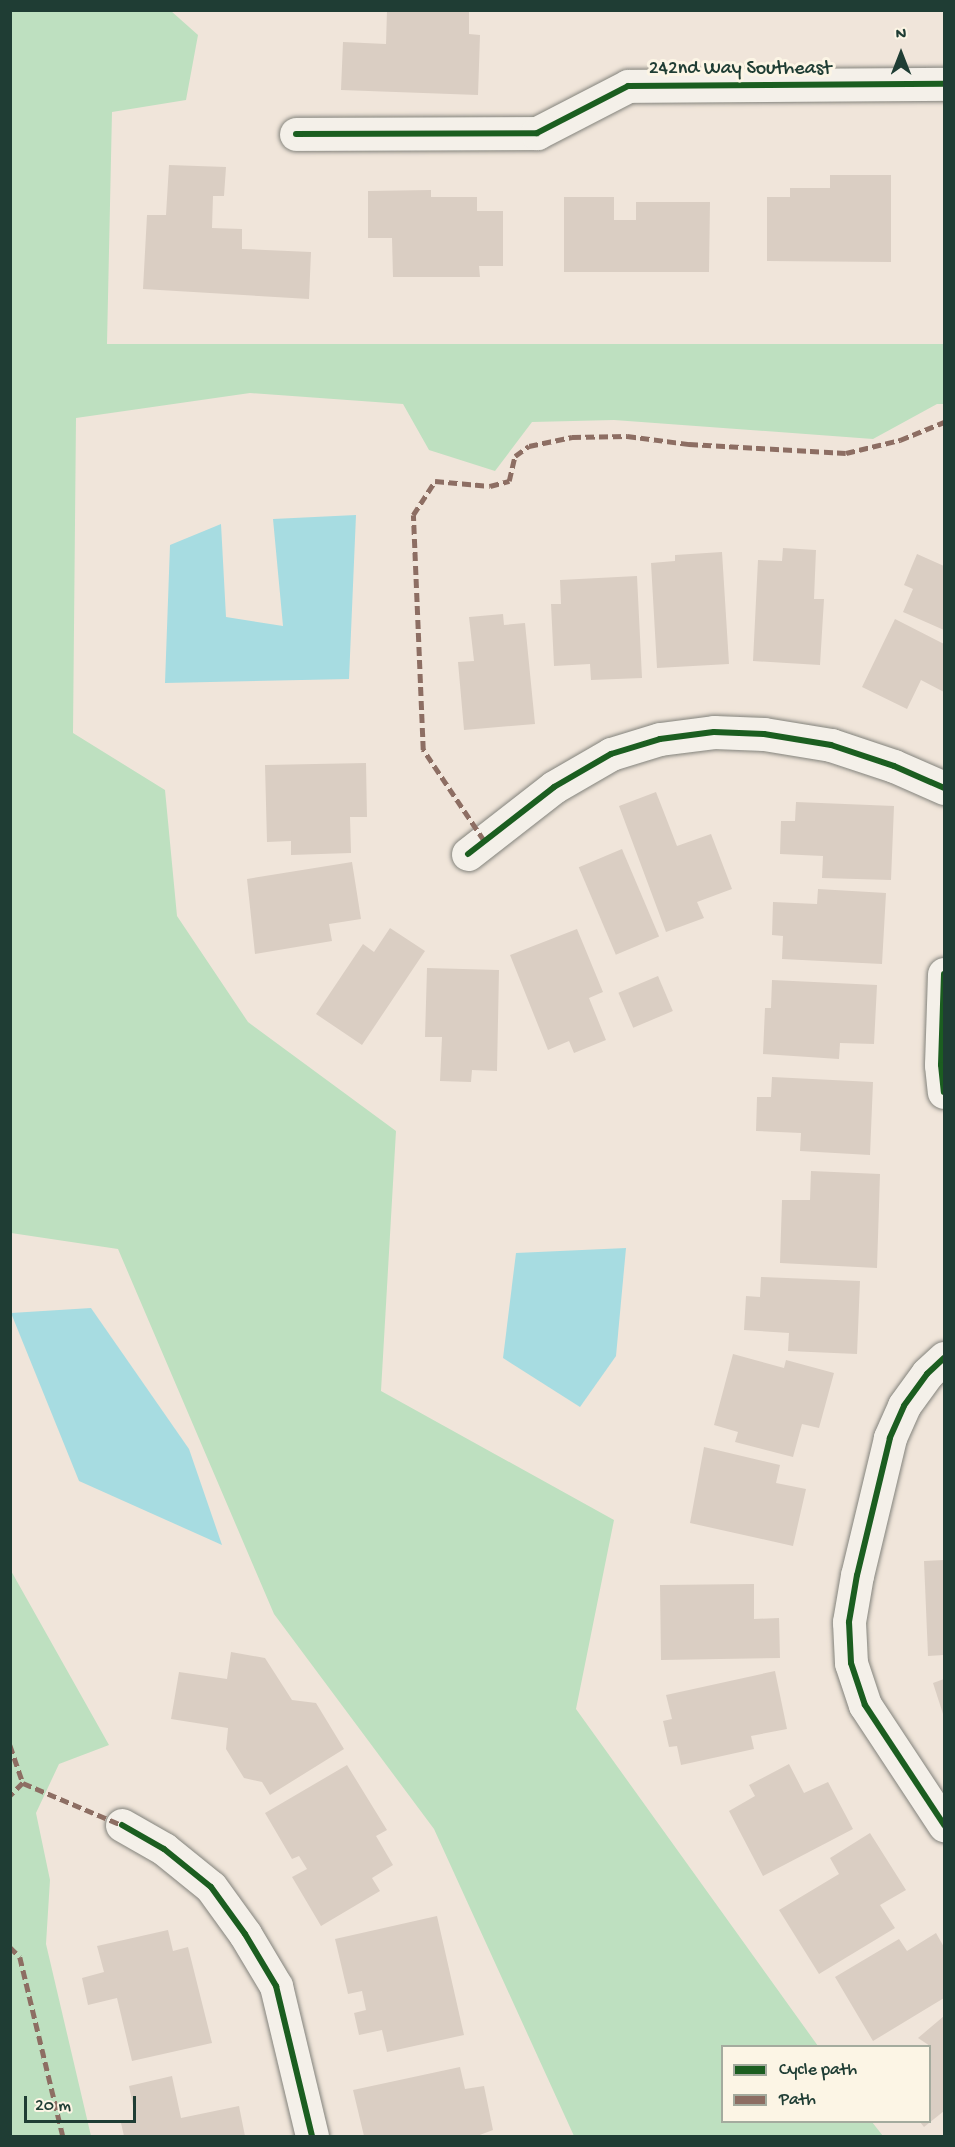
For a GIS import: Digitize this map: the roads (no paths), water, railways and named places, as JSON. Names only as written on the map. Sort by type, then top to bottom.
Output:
[{"type":"street","name":"242nd Way Southeast","points":[[296,134],[526,134],[555,126],[628,86],[945,84]]},
{"type":"street","points":[[468,854],[554,787],[611,754],[660,739],[714,732],[764,734],[831,745],[894,766],[945,788]]},
{"type":"street","points":[[945,974],[941,1065],[945,1092]]},
{"type":"street","points":[[945,1358],[927,1374],[904,1406],[890,1438],[856,1575],[849,1622],[851,1663],[865,1705],[945,1825]]},
{"type":"street","points":[[122,1825],[164,1849],[211,1887],[245,1935],[276,1986],[312,2136]]},
{"type":"water","points":[[356,515],[349,679],[165,683],[170,545],[221,524],[226,617],[283,626],[273,519]]},
{"type":"water","points":[[626,1248],[616,1356],[580,1407],[503,1358],[516,1253]]},
{"type":"water","points":[[91,1308],[189,1449],[222,1545],[79,1481],[11,1313]]}]
